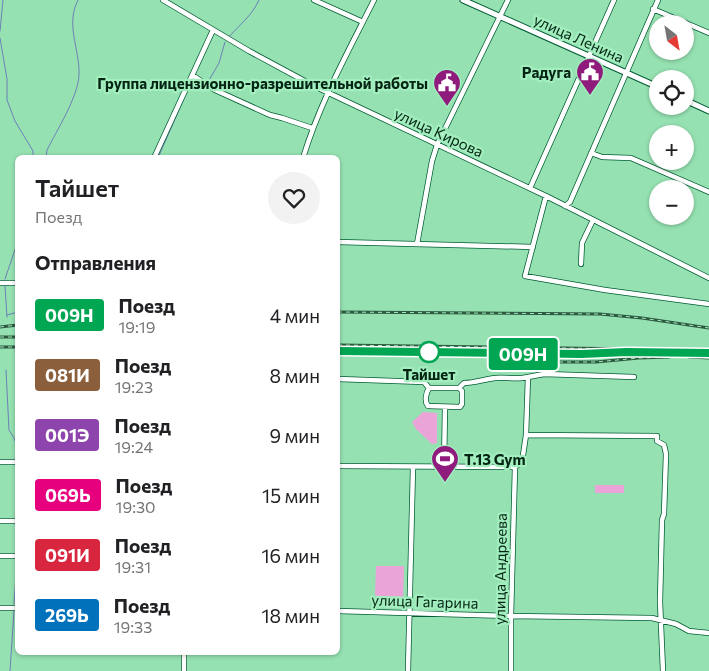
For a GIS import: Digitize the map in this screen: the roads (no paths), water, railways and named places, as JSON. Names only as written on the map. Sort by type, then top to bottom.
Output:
[{"type":"main road","name":"улица Ленина","points":[[463,0],[649,83]]},
{"type":"main road","points":[[694,104],[709,111]]},
{"type":"street","name":"улица Кирова","points":[[165,0],[249,51],[328,93],[530,188],[709,278]]},
{"type":"street","points":[[314,0],[363,22]]},
{"type":"street","points":[[304,155],[312,128],[374,0]]},
{"type":"street","points":[[417,244],[432,161],[437,145],[508,0]]},
{"type":"street","points":[[530,188],[614,0]]},
{"type":"street","points":[[565,206],[570,202],[658,0]]},
{"type":"street","points":[[653,9],[709,33]]},
{"type":"street","points":[[155,155],[213,30]]},
{"type":"street","points":[[195,77],[215,90],[270,115],[312,128]]},
{"type":"street","points":[[592,153],[602,157],[631,158],[709,192]]},
{"type":"street","points":[[546,196],[525,276],[709,304]]},
{"type":"street","points":[[581,264],[582,243],[593,220]]},
{"type":"street","points":[[340,242],[533,246]]},
{"type":"street","points":[[0,283],[15,283]]},
{"type":"street","points":[[429,388],[459,388],[464,383],[495,378],[522,379],[544,374],[634,377]]},
{"type":"street","points":[[340,466],[515,467],[522,462],[526,434],[528,377]]},
{"type":"street","points":[[340,379],[424,382],[429,388]]},
{"type":"street","points":[[429,388],[426,393],[426,403],[428,406],[460,407],[462,404],[462,391],[459,388]]},
{"type":"street","points":[[444,467],[446,407]]},
{"type":"street","points":[[526,434],[657,436],[657,441],[664,445],[666,479],[662,520],[660,602],[663,671]]},
{"type":"street","points":[[0,462],[15,462]]},
{"type":"street","points":[[408,671],[408,614],[414,467]]},
{"type":"street","name":"улица Андреева","points":[[511,671],[515,467]]},
{"type":"street","points":[[0,521],[15,521]]},
{"type":"street","points":[[0,556],[15,556]]},
{"type":"street","points":[[0,608],[15,608]]},
{"type":"street","name":"улица Гагарина","points":[[340,611],[661,619]]},
{"type":"street","points":[[661,619],[689,631],[709,633]]},
{"type":"street","points":[[184,655],[184,671]]},
{"type":"waterway","points":[[0,31],[3,0]]},
{"type":"waterway","points":[[46,155],[78,84],[79,65],[73,28],[74,9],[78,0]]},
{"type":"waterway","points":[[229,37],[249,16],[259,0]]},
{"type":"waterway","points":[[0,38],[7,79],[7,100],[15,121],[33,151],[33,155]]},
{"type":"waterway","points":[[208,82],[219,63],[225,42]]},
{"type":"waterway","points":[[159,155],[186,94]]},
{"type":"waterway","points":[[5,279],[15,250]]},
{"type":"waterway","points":[[5,286],[7,317]]},
{"type":"waterway","points":[[7,315],[15,313]]},
{"type":"waterway","points":[[6,370],[9,430],[15,441]]},
{"type":"waterway","points":[[14,604],[15,590]]},
{"type":"waterway","points":[[10,671],[14,611]]},
{"type":"railway","points":[[340,312],[600,314],[709,328]]},
{"type":"railway","points":[[0,327],[15,325]]},
{"type":"railway","points":[[0,337],[15,337]]},
{"type":"railway","points":[[340,345],[709,350]]},
{"type":"railway","points":[[0,347],[15,347]]},
{"type":"railway","points":[[543,362],[596,362],[669,357]]},
{"type":"railway","points":[[689,357],[709,358]]},
{"type":"train","name":"009Н","points":[[340,351],[582,354],[626,352],[709,353]]},
{"type":"place","name":"Радуга","points":[[590,96]]},
{"type":"place","name":"Группа лицензионно-разрешительной работы","points":[[447,107]]},
{"type":"place","name":"Тайшет","points":[[429,352]]},
{"type":"place","name":"T.13 Gym","points":[[445,483]]}]
